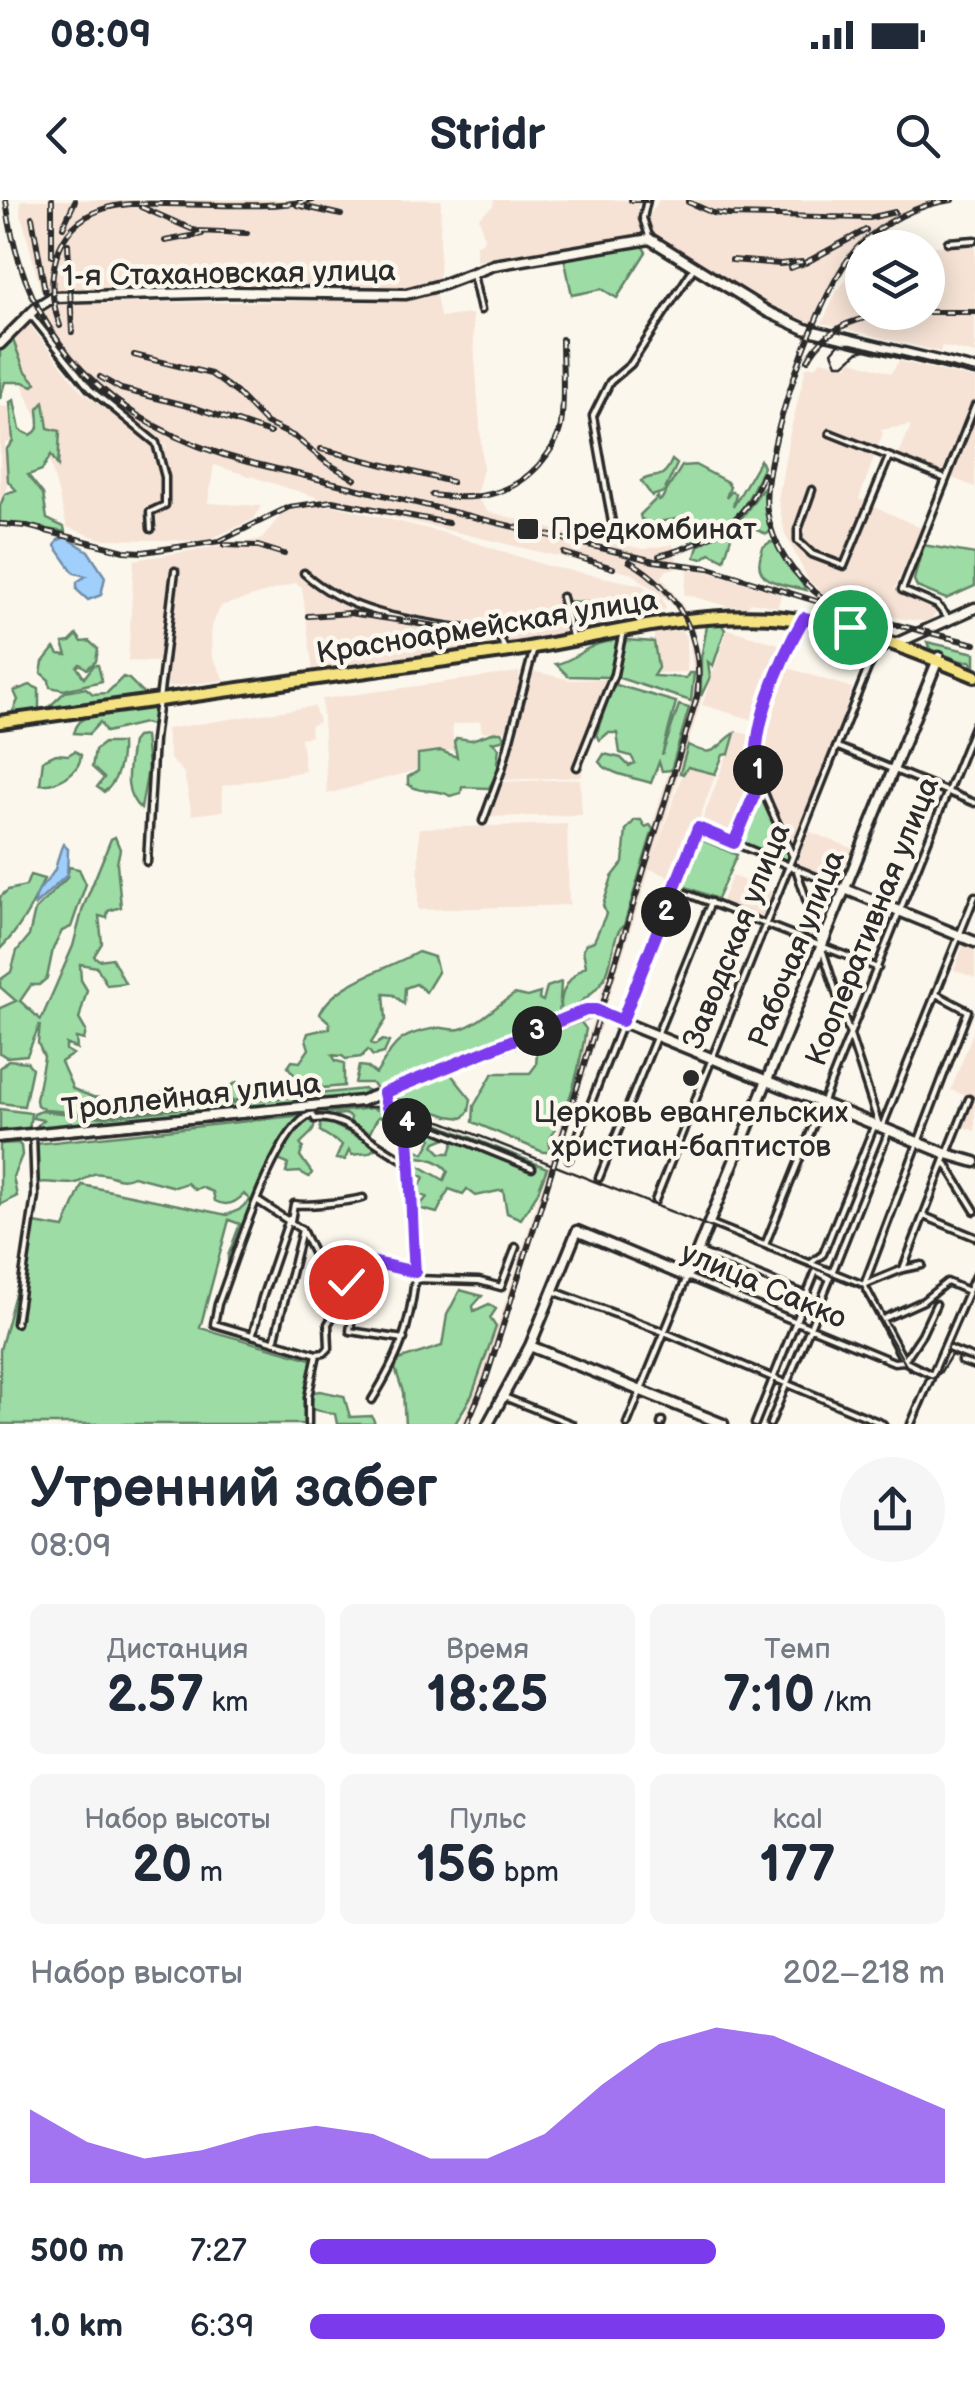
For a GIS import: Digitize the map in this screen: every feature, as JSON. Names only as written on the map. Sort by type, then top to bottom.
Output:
[{"type":"main road","points":[[650,239],[774,312],[812,328],[975,369]]},
{"type":"main road","name":"1-я Стахановская улица","points":[[0,344],[47,299],[59,296],[406,294],[494,265],[650,239]]},
{"type":"main road","points":[[898,643],[975,608]]},
{"type":"main road","name":"Красноармейская улица","points":[[534,645],[690,616],[750,614],[803,619],[898,643],[975,674]]},
{"type":"main road","name":"Красноармейская улица","points":[[0,721],[506,650],[702,618],[803,619]]},
{"type":"main road","name":"Рабочая улица","points":[[687,1276],[938,659]]},
{"type":"main road","points":[[844,889],[975,942]]},
{"type":"main road","name":"Троллейная улица","points":[[0,1137],[311,1110],[362,1101],[586,1010],[596,1010],[919,1140],[946,1156],[975,1161]]},
{"type":"main road","name":"улица Сакко","points":[[552,1290],[577,1232],[687,1276]]},
{"type":"main road","points":[[488,1424],[530,1346],[552,1290]]},
{"type":"main road","points":[[530,1346],[723,1424]]},
{"type":"street","points":[[648,200],[643,218],[650,239]]},
{"type":"street","points":[[948,242],[975,240]]},
{"type":"street","points":[[613,528],[593,416],[610,382],[631,364],[695,267]]},
{"type":"street","points":[[472,273],[481,310]]},
{"type":"street","points":[[30,314],[90,389],[156,442],[166,500],[165,505],[150,512],[152,529]]},
{"type":"street","points":[[948,619],[937,605],[902,590],[975,406]]},
{"type":"street","points":[[830,433],[946,479]]},
{"type":"street","points":[[812,490],[798,541],[812,554],[844,566],[890,457]]},
{"type":"street","points":[[146,862],[158,699],[175,570]]},
{"type":"street","points":[[304,573],[355,606],[384,615],[498,634],[506,650]]},
{"type":"street","points":[[562,598],[572,636]]},
{"type":"street","points":[[792,855],[755,754],[788,647],[803,619]]},
{"type":"street","points":[[577,767],[614,674],[622,630]]},
{"type":"street","name":"Заводская улица","points":[[655,1201],[876,654],[898,643]]},
{"type":"street","points":[[483,821],[502,769],[534,645]]},
{"type":"street","name":"Кооперативная улица","points":[[764,1246],[975,724]]},
{"type":"street","points":[[838,747],[975,803]]},
{"type":"street","points":[[734,843],[761,779]]},
{"type":"street","points":[[568,1159],[698,828],[844,889]]},
{"type":"street","points":[[796,868],[848,1038],[881,1126],[832,1273]]},
{"type":"street","points":[[675,889],[878,968]]},
{"type":"street","points":[[810,1264],[823,1254],[881,1126],[975,896]]},
{"type":"street","points":[[599,1178],[711,902]]},
{"type":"street","points":[[936,994],[968,1011],[864,1284],[904,1361],[936,1304]]},
{"type":"street","points":[[372,1400],[404,1338],[415,1276],[409,1192],[412,1164],[406,1118],[403,1112],[387,1107],[384,1093]]},
{"type":"street","points":[[903,1269],[969,1100]]},
{"type":"street","points":[[258,1201],[302,1230],[335,1311],[328,1324],[329,1348],[324,1353],[214,1324],[218,1304],[258,1201],[282,1143],[311,1110],[315,1118],[332,1120],[370,1138],[412,1164]]},
{"type":"street","points":[[406,1118],[532,1168]]},
{"type":"street","points":[[16,1323],[36,1196],[33,1134]]},
{"type":"street","points":[[946,1156],[975,1210]]},
{"type":"street","points":[[253,1336],[292,1206],[351,1203],[363,1198]]},
{"type":"street","points":[[924,1216],[975,1237]]},
{"type":"street","points":[[709,1223],[810,1264],[830,1279],[770,1424]]},
{"type":"street","points":[[274,1342],[302,1230]]},
{"type":"street","points":[[404,1338],[350,1330],[353,1312],[344,1302],[344,1284],[355,1280],[359,1259],[415,1276],[479,1281],[501,1287],[516,1247]]},
{"type":"street","points":[[698,1251],[807,1295]]},
{"type":"street","points":[[817,1269],[864,1284],[922,1266]]},
{"type":"street","points":[[754,1424],[817,1269]]},
{"type":"street","name":"улица Сакко","points":[[687,1276],[932,1375]]},
{"type":"street","name":"Рабочая улица","points":[[627,1424],[687,1276]]},
{"type":"street","points":[[910,1424],[975,1276]]},
{"type":"street","points":[[883,1319],[923,1302],[947,1282],[968,1291]]},
{"type":"street","points":[[552,1290],[664,1332],[882,1424]]},
{"type":"street","points":[[950,1349],[975,1363]]},
{"type":"street","points":[[308,1424],[308,1398],[317,1354]]},
{"type":"street","points":[[960,1360],[975,1363]]},
{"type":"street","points":[[504,1398],[572,1424]]},
{"type":"shaded area","points":[[21,200],[441,200],[439,282],[392,290],[336,291],[334,286],[41,291],[20,211]]},
{"type":"shaded area","points":[[494,200],[644,200],[638,206],[643,234],[476,261],[476,244],[482,243],[484,237],[479,217],[493,206]]},
{"type":"shaded area","points":[[659,200],[932,200],[875,230],[845,230],[845,256],[813,324],[770,304],[651,234],[646,221]]},
{"type":"shaded area","points":[[975,244],[975,354],[942,346],[940,352],[850,330],[945,330],[945,246]]},
{"type":"shaded area","points":[[845,281],[845,329],[822,323]]},
{"type":"shaded area","points":[[436,294],[440,317],[472,314],[483,469],[476,496],[487,511],[584,538],[645,549],[673,544],[679,568],[667,570],[662,577],[694,628],[704,670],[702,698],[655,854],[685,766],[715,776],[677,880],[650,869],[482,1399],[470,1424],[460,1424],[477,1387],[517,1267],[692,696],[688,627],[681,611],[633,574],[345,506],[214,465],[208,503],[261,506],[254,519],[206,541],[100,539],[67,527],[42,431],[6,345],[30,325],[83,393],[154,443],[169,448],[90,389],[35,316],[42,307],[55,300],[71,299],[73,316],[73,304],[367,300]]},
{"type":"shaded area","points":[[821,360],[848,366],[850,360],[891,373],[899,361],[975,379],[975,401],[942,473],[898,457],[911,425],[881,430],[859,499],[923,529],[894,590],[938,611],[929,622],[903,619],[826,596],[809,581],[785,534],[778,500],[789,437],[806,367],[817,366]]},
{"type":"shaded area","points":[[0,406],[9,407],[12,441],[5,443],[7,487],[0,505]]},
{"type":"shaded area","points":[[975,415],[975,487],[950,477]]},
{"type":"shaded area","points":[[312,505],[336,506],[445,533],[548,566],[642,585],[663,600],[666,609],[501,647],[313,672],[302,587],[296,583],[221,606],[211,627],[212,656],[225,680],[169,687],[159,662],[128,661],[134,560],[262,539],[282,513]]},
{"type":"shaded area","points":[[688,569],[781,594],[778,607],[750,602],[748,607],[726,606],[684,594]]},
{"type":"shaded area","points":[[728,629],[785,646],[761,722],[702,705]]},
{"type":"shaded area","points":[[682,631],[686,637],[687,672],[654,673],[654,632]]},
{"type":"shaded area","points":[[785,667],[852,688],[829,759],[795,839],[790,837],[768,790],[761,753],[762,731]]},
{"type":"shaded area","points":[[532,671],[571,680],[608,679],[583,752],[582,777],[500,780]]},
{"type":"shaded area","points":[[519,672],[520,685],[508,730],[482,732],[480,721],[452,725],[454,750],[416,755],[417,770],[327,794],[322,699]]},
{"type":"shaded area","points":[[314,706],[319,722],[310,726],[311,736],[301,738],[305,771],[222,786],[223,811],[192,815],[184,773],[170,759],[166,729]]},
{"type":"shaded area","points":[[736,731],[757,737],[752,756],[757,779],[732,839],[700,826]]},
{"type":"shaded area","points":[[580,779],[582,815],[485,817],[499,782]]},
{"type":"shaded area","points":[[567,824],[569,905],[418,910],[419,828]]},
{"type":"shaded area","points":[[808,831],[857,850],[843,885],[796,864]]},
{"type":"shaded area","points":[[732,876],[775,893],[765,918],[722,901]]},
{"type":"shaded area","points":[[964,943],[975,947],[975,978],[954,970]]},
{"type":"shaded area","points":[[975,1027],[975,1131],[958,1125],[969,1097],[951,1090]]},
{"type":"green space","points":[[641,244],[646,252],[617,298],[602,289],[572,295],[564,257]]},
{"type":"green space","points":[[13,340],[24,369],[36,383],[33,386],[5,382],[0,399],[0,346],[5,347]]},
{"type":"green space","points":[[14,400],[20,430],[30,435],[37,430],[38,409],[44,402],[48,428],[60,431],[58,466],[51,455],[42,470],[28,475],[43,494],[47,519],[64,527],[65,532],[0,522],[5,494],[16,490],[8,481],[6,450],[13,441],[10,402]]},
{"type":"green space","points":[[672,460],[677,464],[664,492],[652,496],[641,481],[661,474]]},
{"type":"green space","points":[[760,460],[763,467],[745,504],[716,535],[690,542],[688,535],[697,524],[691,517],[650,523],[641,519],[640,515],[658,497],[661,500],[682,466],[695,465],[727,482],[730,487],[726,498],[732,491],[736,494],[733,507]]},
{"type":"green space","points":[[763,488],[771,531],[767,534],[738,523]]},
{"type":"green space","points":[[735,524],[724,560],[710,553],[702,559],[695,557],[698,546]]},
{"type":"green space","points":[[775,543],[806,590],[773,582],[761,572],[763,548]]},
{"type":"green space","points":[[923,545],[975,554],[975,586],[946,599],[917,587],[914,580]]},
{"type":"green space","points":[[568,601],[619,605],[623,609],[617,616],[574,624],[565,607]]},
{"type":"green space","points":[[720,622],[725,630],[713,666],[708,662],[710,677],[701,696],[701,658],[707,626]]},
{"type":"green space","points":[[77,635],[82,642],[89,641],[98,649],[96,661],[87,669],[80,664],[77,667],[84,678],[98,665],[102,681],[64,690],[50,687],[41,673],[43,662],[54,648],[67,655],[63,643]]},
{"type":"green space","points":[[620,637],[609,677],[568,676],[556,664],[595,645]]},
{"type":"green space","points":[[626,640],[654,642],[658,668],[653,676],[686,678],[694,673],[691,701],[616,677]]},
{"type":"green space","points":[[927,642],[975,653],[975,668],[970,661],[930,649]]},
{"type":"green space","points":[[123,677],[145,695],[49,707],[65,692],[86,688],[93,694],[107,693]]},
{"type":"green space","points":[[613,684],[676,702],[662,755],[679,705],[689,708],[671,770],[662,771],[659,762],[651,783],[615,773],[599,762],[604,754],[621,758],[629,766],[635,763],[631,756],[620,753],[617,733],[608,733],[600,740],[596,735]]},
{"type":"green space","points":[[30,685],[39,689],[39,709],[16,714],[13,711],[18,700],[14,691]]},
{"type":"green space","points":[[151,707],[155,710],[151,725],[144,723],[106,732],[100,722],[89,734],[74,733],[86,716]]},
{"type":"green space","points":[[495,732],[504,736],[492,742],[499,748],[500,769],[489,788],[462,787],[461,793],[450,796],[408,784],[408,777],[418,771],[418,754],[441,751],[457,757],[457,738],[471,740]]},
{"type":"green space","points":[[735,733],[729,754],[723,755],[715,774],[688,767],[680,773],[688,745],[710,751]]},
{"type":"green space","points":[[145,736],[148,769],[141,809],[131,795],[128,769],[132,742]]},
{"type":"green space","points":[[104,743],[121,743],[121,750],[116,777],[104,792],[97,787],[104,778],[92,767],[95,750]]},
{"type":"green space","points":[[75,751],[81,755],[72,773],[40,784],[43,760]]},
{"type":"green space","points":[[761,788],[790,855],[787,862],[740,843]]},
{"type":"green space","points":[[635,820],[653,829],[608,971],[575,1012],[563,1017],[562,995],[569,981],[586,966],[583,950],[594,941],[606,914],[603,905],[612,877],[623,863],[626,830]]},
{"type":"green space","points":[[115,837],[120,849],[117,863],[121,907],[108,911],[107,918],[99,916],[102,943],[94,956],[99,960],[112,958],[125,983],[107,985],[97,967],[80,964],[81,980],[87,990],[79,1019],[86,1031],[84,1040],[76,1038],[77,1049],[66,1044],[66,1050],[73,1054],[61,1062],[73,1089],[121,1101],[166,1092],[187,1096],[223,1092],[237,1082],[248,1093],[247,1099],[106,1115],[45,1110],[36,1100],[44,1057],[38,1043],[40,1024],[27,1055],[6,1057],[0,1053],[0,1008],[16,1001],[0,987],[0,980],[11,972],[17,951],[29,936],[35,910],[67,878],[69,867],[79,869],[86,884],[71,927],[62,931],[53,949],[47,978],[39,985],[31,985],[20,1001],[41,1020],[73,946],[83,908]]},
{"type":"green space","points":[[700,839],[737,855],[717,899],[681,885]]},
{"type":"green space","points":[[30,875],[44,879],[25,917],[0,949],[0,897],[8,890],[26,886]]},
{"type":"green space","points":[[418,952],[434,957],[438,972],[426,992],[416,984],[405,988],[404,1004],[394,995],[384,994],[386,1020],[371,1043],[389,1042],[384,1053],[373,1056],[368,1050],[361,1057],[346,1059],[332,1055],[344,1063],[344,1086],[300,1090],[288,1067],[292,1061],[300,1062],[309,1049],[308,1033],[330,1028],[320,1014],[327,1003],[363,977]]},
{"type":"green space","points":[[561,982],[559,1018],[555,1021],[382,1093],[371,1083],[355,1083],[359,1066],[376,1074],[398,1042],[412,1034],[468,1026],[515,994],[527,997],[540,993],[539,999],[543,1001],[547,987]]},
{"type":"green space","points":[[580,1021],[586,1029],[580,1062],[567,1106],[550,1138],[550,1152],[473,1122],[474,1106],[493,1073],[530,1073],[536,1065],[537,1053],[531,1048],[534,1041]]},
{"type":"green space","points":[[8,1060],[27,1062],[32,1068],[24,1106],[0,1103],[0,1068]]},
{"type":"green space","points":[[450,1073],[471,1099],[463,1118],[392,1097]]},
{"type":"green space","points":[[369,1091],[366,1097],[331,1102],[327,1099],[322,1103],[38,1131],[36,1127],[43,1120],[33,1118],[41,1111],[104,1117]]},
{"type":"green space","points":[[372,1108],[402,1115],[378,1117],[368,1136],[349,1127],[351,1118],[345,1114],[332,1119],[318,1114]]},
{"type":"green space","points":[[0,1109],[31,1113],[29,1130],[0,1132]]},
{"type":"green space","points":[[304,1115],[279,1144],[228,1269],[228,1256],[240,1224],[229,1220],[200,1328],[311,1359],[305,1424],[0,1424],[0,1350],[34,1223],[64,1228],[82,1185],[227,1215],[250,1200],[244,1194],[223,1204],[215,1201],[213,1192],[201,1187],[195,1190],[187,1183],[175,1187],[133,1176],[120,1179],[95,1174],[75,1183],[38,1183],[35,1144]]},
{"type":"green space","points":[[415,1115],[547,1168],[521,1219],[507,1213],[503,1190],[476,1196],[467,1189],[463,1194],[449,1189],[437,1213],[418,1208],[427,1197],[412,1192],[412,1184],[420,1186],[424,1177],[415,1173],[414,1163],[444,1180],[448,1171],[433,1160],[414,1158],[408,1125],[419,1124],[416,1149],[424,1153],[432,1139],[432,1129],[451,1136],[436,1142],[434,1146],[441,1153],[450,1153],[457,1133]]},
{"type":"green space","points":[[308,1116],[314,1129],[300,1144],[300,1156],[312,1173],[309,1177],[300,1172],[286,1173],[288,1164],[278,1160],[285,1144]]},
{"type":"green space","points":[[321,1119],[378,1147],[352,1155],[349,1150],[345,1160],[336,1159],[342,1145],[320,1131]]},
{"type":"green space","points":[[18,1143],[22,1155],[13,1177],[17,1196],[0,1205],[0,1144]]},
{"type":"green space","points":[[460,1290],[482,1296],[473,1306],[474,1311],[489,1304],[496,1309],[490,1318],[496,1327],[472,1395],[455,1424],[405,1424],[403,1392],[394,1365],[401,1359],[442,1346],[447,1315]]},
{"type":"green space","points":[[313,1392],[344,1396],[350,1417],[372,1416],[375,1424],[337,1424],[335,1414],[311,1409]]},
{"type":"water","points":[[66,537],[88,551],[105,577],[101,595],[88,600],[77,590],[77,582],[86,576],[74,573],[55,546]]},
{"type":"water","points":[[63,844],[68,849],[67,875],[35,905],[37,894],[55,869]]},
{"type":"tram line","points":[[975,373],[851,344],[839,344],[832,352],[837,364],[869,349],[975,376]]},
{"type":"tram line","points":[[0,1142],[389,1107],[444,1122],[862,1287],[908,1369],[932,1378],[951,1355],[975,1363]]},
{"type":"railway","points":[[6,200],[16,251],[32,296],[55,336],[83,371],[117,401],[200,447],[654,561],[709,568],[877,620],[975,644]]},
{"type":"railway","points":[[52,200],[52,256]]},
{"type":"railway","points":[[60,326],[53,291],[56,257],[73,228],[86,217],[126,204],[259,205],[313,200]]},
{"type":"railway","points":[[631,200],[648,200]]},
{"type":"railway","points":[[824,599],[786,561],[767,511],[773,453],[795,374],[827,297],[858,247],[901,216],[952,200]]},
{"type":"railway","points":[[63,227],[75,201]]},
{"type":"railway","points":[[688,202],[729,215],[869,218],[895,212]]},
{"type":"railway","points":[[297,205],[341,215]]},
{"type":"railway","points":[[141,207],[196,231],[247,233]]},
{"type":"railway","points":[[32,217],[45,291]]},
{"type":"railway","points":[[165,241],[202,234]]},
{"type":"railway","points":[[790,268],[845,241]]},
{"type":"railway","points":[[68,244],[72,332]]},
{"type":"railway","points":[[732,260],[802,262]]},
{"type":"railway","points":[[945,312],[975,312]]},
{"type":"railway","points":[[808,360],[829,334],[845,325]]},
{"type":"railway","points":[[432,495],[490,494],[516,484],[539,465],[553,447],[561,425],[562,339]]},
{"type":"railway","points":[[134,355],[211,374],[237,393],[266,423],[295,437],[355,479]]},
{"type":"railway","points":[[100,377],[121,389],[196,408],[270,433]]},
{"type":"railway","points":[[321,449],[452,482]]},
{"type":"railway","points":[[659,556],[693,545],[723,529],[746,506],[763,474]]},
{"type":"railway","points":[[0,524],[27,526],[124,551],[143,552],[220,541],[289,507],[332,501],[448,523]]},
{"type":"railway","points":[[224,545],[258,546],[284,554]]},
{"type":"railway","points":[[564,553],[613,568]]},
{"type":"railway","points":[[467,1424],[486,1379],[539,1212],[697,697],[697,655],[684,618],[661,586],[629,561]]},
{"type":"railway","points":[[308,616],[350,613],[456,629]]},
{"type":"place","name":"Предкомбинат","points":[[528,529]]},
{"type":"place","name":"Церковь евангельских христиан-баптистов","points":[[691,1078]]},
{"type":"route","points":[[346,1282],[355,1280],[359,1259],[415,1272],[409,1192],[412,1158],[406,1118],[403,1112],[387,1107],[384,1093],[586,1010],[622,1021],[698,828],[734,843],[761,779],[755,754],[763,721],[784,655],[804,618],[850,627]]}]
